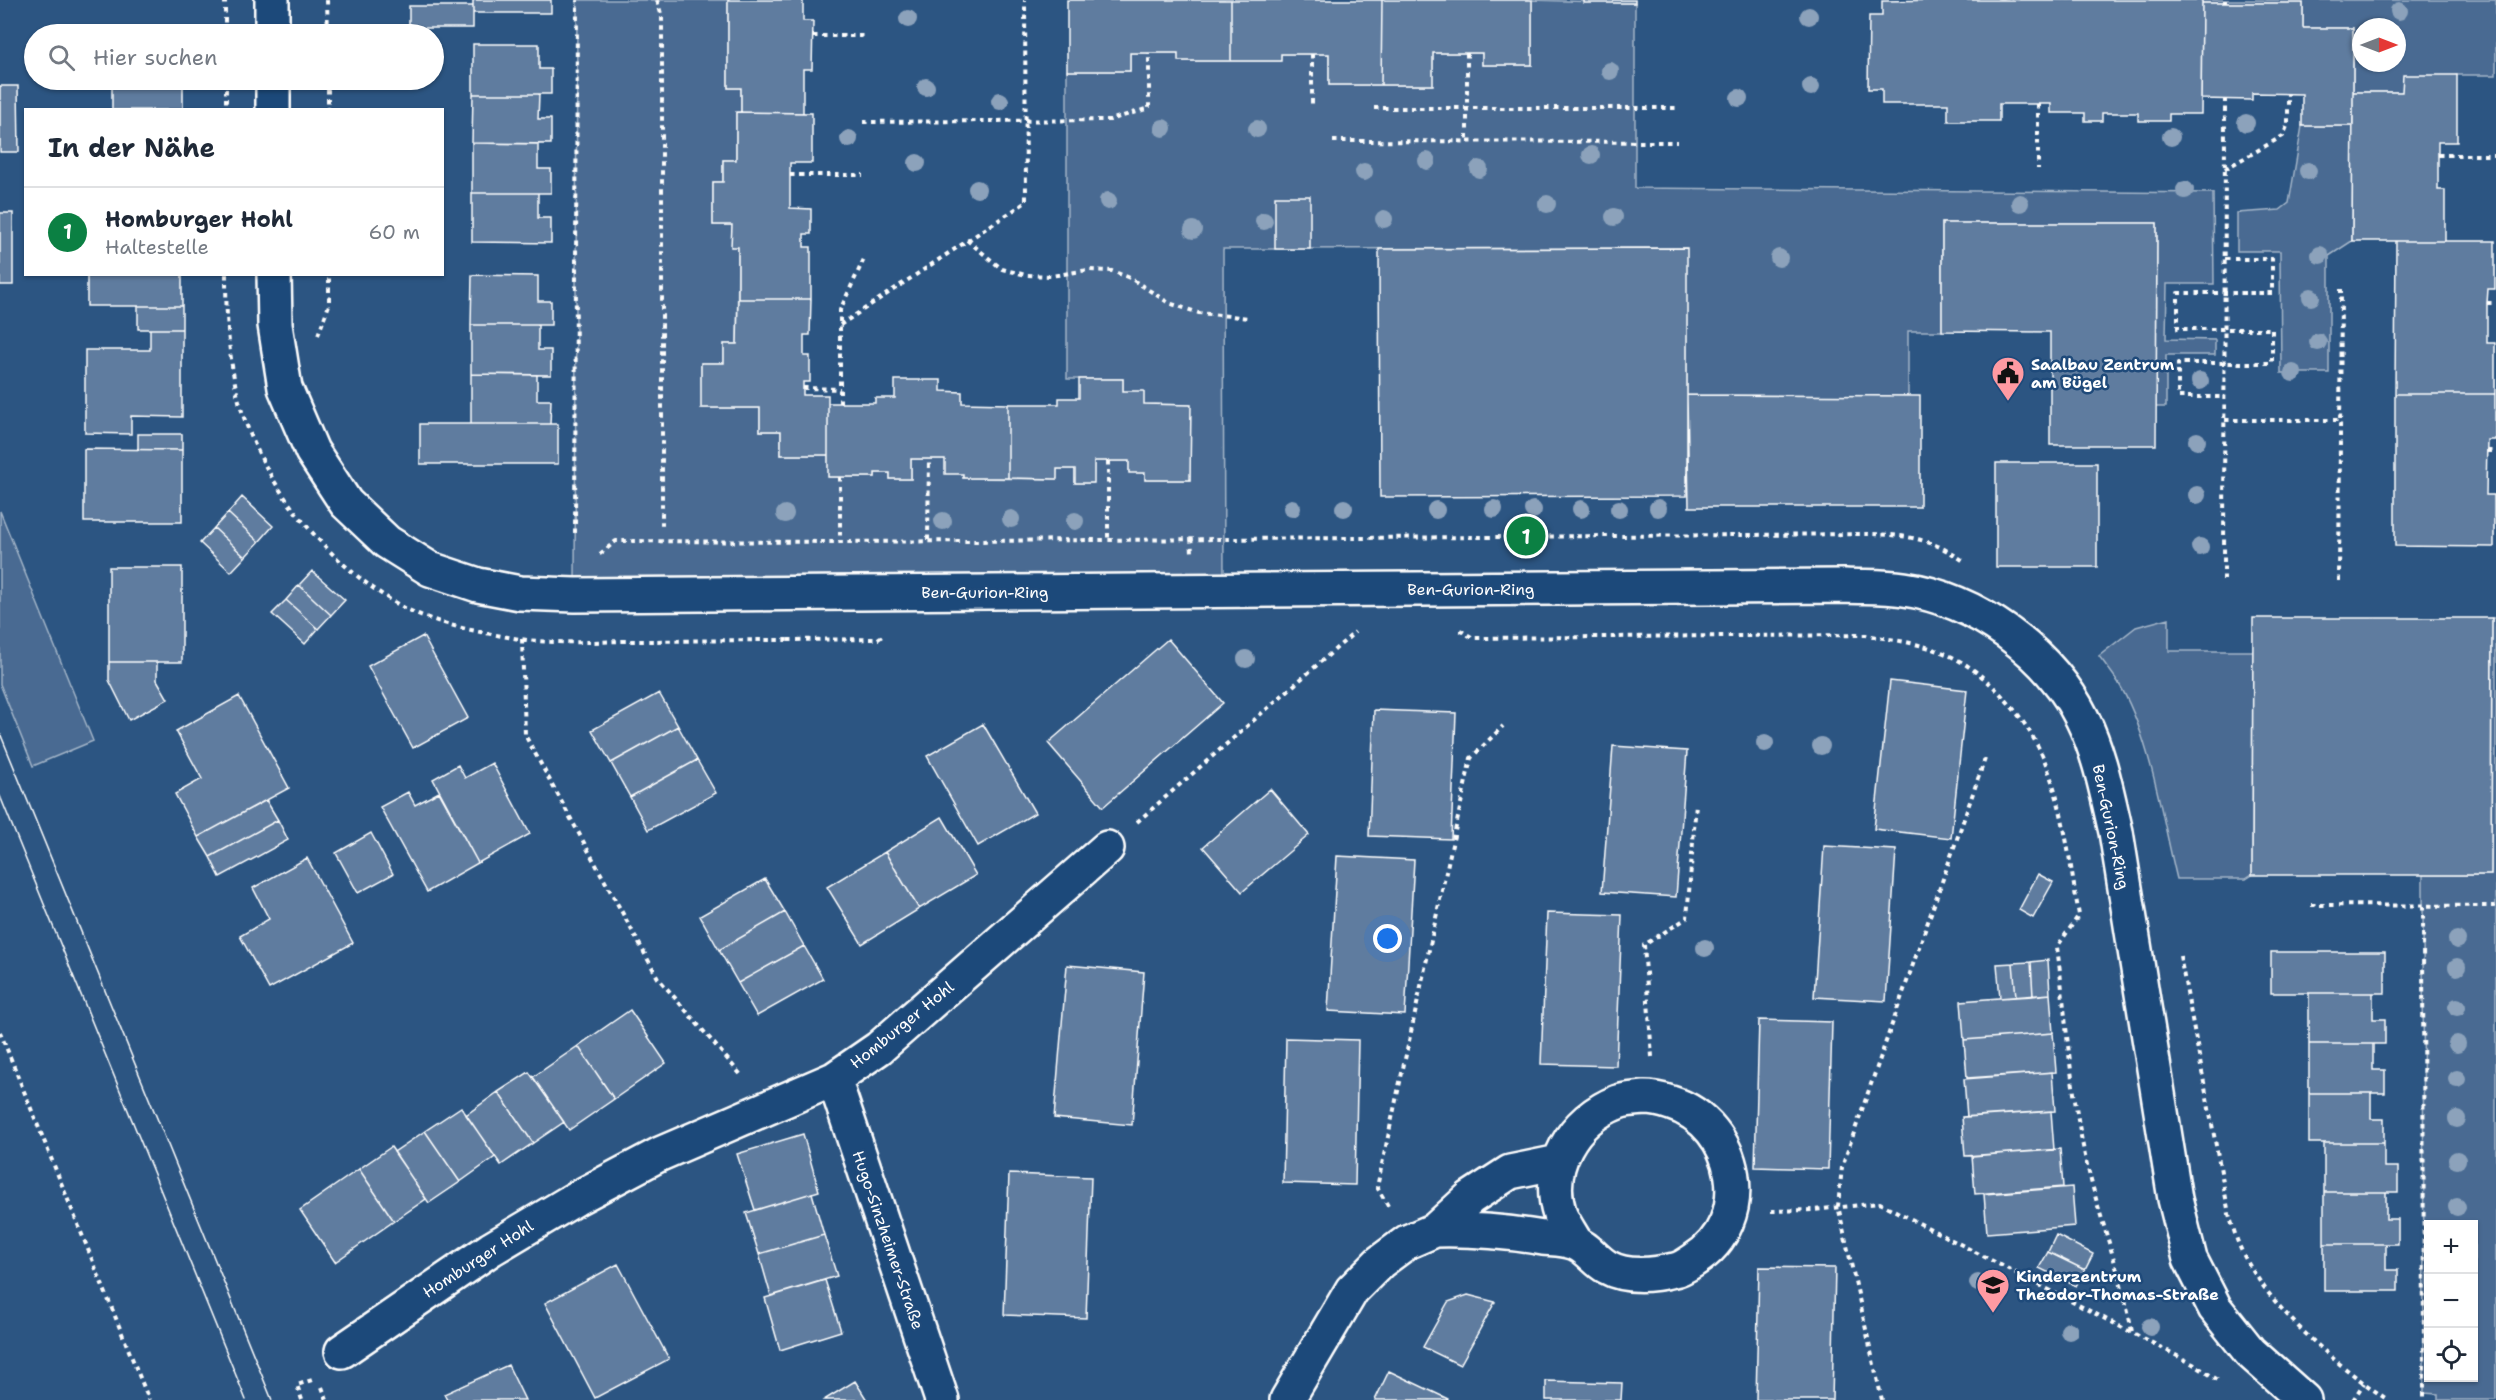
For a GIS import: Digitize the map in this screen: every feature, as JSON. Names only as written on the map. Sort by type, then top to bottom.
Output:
[{"type":"street","points":[[272,0],[272,24]]},
{"type":"street","points":[[273,90],[273,108]]},
{"type":"street","name":"Ben-Gurion-Ring","points":[[274,276],[275,325],[285,388],[312,451],[346,503],[387,542],[430,569],[478,585],[520,594],[575,596],[1845,586],[1905,589],[1955,602],[2003,628],[2049,669],[2082,718],[2103,776],[2116,832],[2175,1199],[2190,1259],[2215,1308],[2250,1352],[2304,1400]]},
{"type":"street","name":"Homburger Hohl","points":[[342,1351],[491,1249],[575,1199],[660,1154],[834,1079],[886,1041],[1107,848]]},
{"type":"street","name":"Hugo-Sinzheimer-Straße","points":[[834,1079],[942,1400]]},
{"type":"street","points":[[1655,1098],[1688,1108],[1714,1130],[1730,1160],[1734,1188],[1731,1212],[1720,1236],[1706,1252],[1677,1270],[1643,1276],[1609,1269],[1576,1243],[1560,1215],[1556,1184],[1559,1162],[1569,1139],[1594,1113],[1620,1101],[1655,1098]]},
{"type":"street","points":[[1287,1400],[1352,1290],[1380,1262],[1421,1236],[1470,1198],[1510,1172],[1559,1162]]},
{"type":"street","points":[[1421,1236],[1491,1231],[1576,1243]]},
{"type":"path","points":[[225,0],[225,24]]},
{"type":"path","points":[[327,0],[328,24]]},
{"type":"path","points":[[575,533],[577,0]]},
{"type":"path","points":[[657,0],[662,16],[662,527]]},
{"type":"path","points":[[840,326],[1026,202],[1025,0]]},
{"type":"path","points":[[813,36],[863,36]]},
{"type":"path","points":[[863,122],[1110,120],[1149,108],[1149,53]]},
{"type":"path","points":[[1467,53],[1467,142]]},
{"type":"path","points":[[1312,54],[1312,108]]},
{"type":"path","points":[[226,90],[226,108]]},
{"type":"path","points":[[328,90],[328,108]]},
{"type":"path","points":[[2224,170],[2283,136],[2288,124],[2288,93]]},
{"type":"path","points":[[2224,580],[2225,99]]},
{"type":"path","points":[[2038,104],[2038,169]]},
{"type":"path","points":[[1374,108],[1678,108]]},
{"type":"path","points":[[1333,141],[1677,142]]},
{"type":"path","points":[[2438,155],[2496,155]]},
{"type":"path","points":[[790,175],[863,175]]},
{"type":"path","points":[[967,240],[1002,269],[1026,275],[1051,276],[1088,270],[1112,271],[1130,278],[1169,303],[1199,313],[1250,318]]},
{"type":"path","points":[[840,403],[840,310],[864,259]]},
{"type":"path","points":[[2225,259],[2272,259],[2272,293],[2178,293],[2178,329],[2272,329],[2272,363],[2178,363],[2178,397],[2225,397]]},
{"type":"path","points":[[315,345],[329,304],[329,276]]},
{"type":"path","points":[[2339,581],[2341,290]]},
{"type":"path","points":[[2487,303],[2496,303]]},
{"type":"path","points":[[802,388],[840,388]]},
{"type":"path","points":[[2225,420],[2340,420]]},
{"type":"path","points":[[2487,451],[2496,451]]},
{"type":"path","points":[[928,540],[929,459]]},
{"type":"path","points":[[1108,461],[1108,539]]},
{"type":"path","points":[[840,477],[840,542]]},
{"type":"path","points":[[595,559],[616,541],[840,542],[1870,534],[1905,535],[1922,540],[1968,564]]},
{"type":"path","points":[[1454,627],[1473,638],[1866,635],[1910,643],[1947,654],[1982,676],[2007,700],[2047,765],[2058,801],[2079,915],[2057,947],[2077,1108],[2097,1208],[2127,1304],[2132,1332]]},
{"type":"path","points":[[1107,848],[1356,630]]},
{"type":"path","points":[[788,640],[878,639],[887,632]]},
{"type":"path","points":[[522,639],[525,735],[658,978],[768,1107]]},
{"type":"path","points":[[1421,1236],[1377,1187],[1471,758],[1503,726]]},
{"type":"path","points":[[1882,1400],[1838,1206],[1842,1167],[1986,756]]},
{"type":"path","points":[[1655,1098],[1644,945],[1688,918],[1696,803]]},
{"type":"path","points":[[2312,905],[2496,906]]},
{"type":"path","points":[[2423,906],[2424,1400]]},
{"type":"path","points":[[2179,949],[2229,1214],[2240,1246],[2259,1279],[2320,1348],[2388,1400]]},
{"type":"path","points":[[0,1032],[149,1400]]},
{"type":"path","points":[[1731,1212],[1813,1210],[1880,1203],[2132,1332],[2222,1382]]},
{"type":"path","points":[[302,1400],[297,1385],[318,1378]]},
{"type":"path","points":[[2353,1400],[2364,1383]]},
{"type":"shaded area","points":[[577,0],[728,0],[728,88],[741,88],[741,112],[736,113],[736,160],[723,160],[723,182],[713,182],[713,225],[732,225],[738,247],[737,344],[724,344],[724,363],[701,363],[702,408],[760,408],[760,431],[781,431],[781,455],[828,455],[829,477],[875,477],[875,473],[890,473],[890,479],[911,479],[911,459],[945,459],[963,474],[963,478],[1056,479],[1057,469],[1075,469],[1075,483],[1093,483],[1094,461],[1129,461],[1129,472],[1145,473],[1145,480],[1190,480],[1190,405],[1144,404],[1123,391],[1123,379],[1067,379],[1067,71],[1130,71],[1130,53],[1178,53],[1179,61],[1280,61],[1281,54],[1329,54],[1329,85],[1432,85],[1433,53],[1482,53],[1482,65],[1532,65],[1532,0],[1635,3],[1635,188],[2213,193],[2214,284],[2167,284],[2166,339],[2215,340],[2215,355],[2166,355],[2166,407],[2156,407],[2157,223],[1942,223],[1942,331],[1908,331],[1908,396],[1687,395],[1686,248],[1223,249],[1224,591],[575,595]]},
{"type":"shaded area","points":[[2202,0],[2496,0],[2496,75],[2457,75],[2402,92],[2353,92],[2353,72],[2406,72],[2406,18],[2352,18],[2352,28],[2303,28],[2303,3],[2202,3]]},
{"type":"shaded area","points":[[2302,126],[2353,126],[2352,241],[2329,256],[2329,373],[2281,373],[2280,251],[2237,251],[2237,213],[2280,210],[2289,203]]},
{"type":"shaded area","points":[[0,511],[93,741],[33,766],[0,684]]},
{"type":"shaded area","points":[[2169,618],[2169,651],[2253,651],[2252,875],[2246,879],[2177,879],[2154,778],[2139,727],[2118,682],[2099,656],[2136,627]]},
{"type":"shaded area","points":[[2492,618],[2496,618],[2496,1400],[2438,1400],[2438,1394],[2424,1393],[2423,875],[2491,875]]},
{"type":"building","points":[[473,0],[551,0],[551,13],[473,13]]},
{"type":"building","points":[[728,0],[803,0],[803,21],[813,21],[812,69],[803,69],[803,113],[741,112],[741,88],[728,88]]},
{"type":"building","points":[[1067,0],[1231,0],[1231,61],[1178,61],[1178,53],[1130,53],[1130,71],[1067,71]]},
{"type":"building","points":[[1231,0],[1382,0],[1381,85],[1329,85],[1329,54],[1281,54],[1281,61],[1231,61]]},
{"type":"building","points":[[1382,0],[1532,0],[1532,65],[1482,65],[1482,53],[1433,53],[1433,85],[1381,85]]},
{"type":"building","points":[[1584,0],[1635,0],[1635,3],[1584,3]]},
{"type":"building","points":[[2202,0],[2201,114],[2169,114],[2169,121],[2138,121],[2138,113],[2102,113],[2102,121],[2085,121],[2085,113],[2051,113],[2051,104],[1999,104],[1999,121],[1948,121],[1948,104],[1882,104],[1882,89],[1868,89],[1869,16],[1882,16],[1882,1]]},
{"type":"building","points":[[2202,3],[2303,3],[2303,28],[2352,28],[2353,126],[2302,126],[2302,94],[2252,93],[2252,100],[2201,99]]},
{"type":"building","points":[[409,6],[473,6],[473,28],[444,28],[444,24],[409,24]]},
{"type":"building","points":[[473,44],[539,44],[539,69],[551,69],[551,94],[473,94]]},
{"type":"building","points":[[2403,75],[2457,75],[2457,142],[2438,142],[2438,190],[2445,190],[2445,241],[2352,241],[2353,92],[2402,92]]},
{"type":"building","points":[[0,86],[18,86],[19,152],[0,152]]},
{"type":"building","points":[[112,90],[183,90],[183,108],[112,108]]},
{"type":"building","points":[[473,94],[539,94],[538,119],[551,119],[551,144],[472,143]]},
{"type":"building","points":[[736,112],[812,113],[812,163],[790,163],[790,208],[811,209],[811,234],[804,234],[804,247],[811,247],[811,299],[738,299],[738,247],[731,247],[732,225],[713,225],[713,182],[723,182],[723,160],[736,160]]},
{"type":"building","points":[[472,143],[538,144],[538,169],[551,169],[551,193],[472,193]]},
{"type":"building","points":[[472,193],[538,193],[538,218],[551,218],[551,243],[472,242]]},
{"type":"building","points":[[1275,196],[1310,196],[1310,249],[1275,249]]},
{"type":"building","points":[[0,213],[13,213],[13,285],[0,285]]},
{"type":"building","points":[[1942,223],[2157,223],[2156,445],[2050,445],[2050,332],[1942,331]]},
{"type":"building","points":[[2396,241],[2495,241],[2495,289],[2488,289],[2487,343],[2495,343],[2495,394],[2395,394]]},
{"type":"building","points":[[1687,248],[1687,496],[1380,497],[1379,249]]},
{"type":"building","points":[[472,275],[538,276],[538,301],[551,301],[551,325],[471,325]]},
{"type":"building","points":[[87,276],[182,276],[182,306],[87,306]]},
{"type":"building","points":[[738,299],[811,299],[810,335],[804,335],[804,356],[810,356],[810,382],[803,382],[803,395],[828,395],[828,455],[781,455],[781,431],[760,431],[760,408],[701,408],[701,363],[724,363],[724,344],[737,344]]},
{"type":"building","points":[[138,306],[182,306],[182,329],[138,329]]},
{"type":"building","points":[[471,325],[538,325],[538,350],[551,350],[551,375],[471,374]]},
{"type":"building","points":[[150,329],[182,329],[182,417],[131,416],[131,434],[85,433],[85,350],[150,350]]},
{"type":"building","points":[[471,374],[537,375],[537,400],[551,400],[550,424],[471,424]]},
{"type":"building","points":[[1079,379],[1123,379],[1123,391],[1144,391],[1144,404],[1191,405],[1190,480],[1145,480],[1145,473],[1129,473],[1129,461],[1094,461],[1094,483],[1075,483],[1075,469],[1057,469],[1057,479],[1008,478],[1008,404],[1059,404],[1059,398],[1079,398]]},
{"type":"building","points":[[895,380],[941,380],[941,391],[962,392],[962,403],[1008,404],[1008,478],[963,478],[963,474],[945,474],[945,459],[911,459],[911,479],[890,479],[890,473],[875,473],[875,477],[828,477],[828,403],[875,403],[875,398],[895,398]]},
{"type":"building","points":[[2395,394],[2495,394],[2495,440],[2487,440],[2486,495],[2494,495],[2494,547],[2395,546]]},
{"type":"building","points":[[1687,395],[1920,396],[1920,507],[1689,507]]},
{"type":"building","points":[[420,424],[558,424],[558,464],[420,464]]},
{"type":"building","points":[[138,434],[182,434],[182,450],[138,450]]},
{"type":"building","points":[[84,449],[182,450],[182,522],[84,522]]},
{"type":"building","points":[[1996,463],[2097,463],[2097,567],[1996,567]]},
{"type":"building","points":[[242,497],[273,526],[259,542],[228,513]]},
{"type":"building","points":[[228,513],[259,542],[245,557],[214,528]]},
{"type":"building","points":[[214,528],[245,557],[231,572],[200,543]]},
{"type":"building","points":[[109,567],[182,567],[182,662],[109,662]]},
{"type":"building","points":[[312,571],[345,600],[331,615],[299,585]]},
{"type":"building","points":[[299,585],[331,615],[318,629],[286,600]]},
{"type":"building","points":[[286,600],[318,629],[305,644],[272,614]]},
{"type":"building","points":[[2253,618],[2492,618],[2491,875],[2252,875]]},
{"type":"building","points":[[423,636],[468,718],[413,748],[368,666]]},
{"type":"building","points":[[1168,639],[1223,703],[1103,807],[1048,743]]},
{"type":"building","points":[[109,662],[157,662],[157,680],[168,699],[129,720],[109,680]]},
{"type":"building","points":[[1890,681],[1967,690],[1951,838],[1874,829]]},
{"type":"building","points":[[659,693],[678,726],[611,763],[592,730]]},
{"type":"building","points":[[239,696],[289,788],[198,837],[175,794],[202,779],[176,731]]},
{"type":"building","points":[[1374,710],[1456,713],[1451,839],[1369,836]]},
{"type":"building","points":[[983,724],[1035,813],[978,846],[927,756]]},
{"type":"building","points":[[678,726],[697,760],[630,797],[611,763]]},
{"type":"building","points":[[1613,746],[1687,751],[1676,897],[1602,892]]},
{"type":"building","points":[[697,760],[716,793],[648,830],[630,797]]},
{"type":"building","points":[[492,763],[530,834],[478,863],[433,779],[458,765],[465,778]]},
{"type":"building","points":[[1270,789],[1309,835],[1242,892],[1203,847]]},
{"type":"building","points":[[408,792],[415,805],[439,792],[478,863],[427,892],[380,807]]},
{"type":"building","points":[[266,800],[278,820],[210,857],[198,837]]},
{"type":"building","points":[[942,817],[976,875],[919,909],[885,852]]},
{"type":"building","points":[[278,820],[288,840],[220,877],[210,857]]},
{"type":"building","points":[[371,833],[393,874],[358,893],[336,853]]},
{"type":"building","points":[[1824,846],[1896,850],[1886,1001],[1814,997]]},
{"type":"building","points":[[885,852],[919,909],[862,944],[827,887]]},
{"type":"building","points":[[1337,856],[1414,860],[1405,1015],[1328,1011]]},
{"type":"building","points":[[307,858],[353,943],[269,989],[240,936],[269,919],[253,888]]},
{"type":"building","points":[[2038,874],[2053,882],[2033,918],[2019,910]]},
{"type":"building","points":[[765,879],[785,912],[719,950],[700,916]]},
{"type":"building","points":[[785,912],[804,946],[738,983],[719,950]]},
{"type":"building","points":[[1547,913],[1622,915],[1616,1066],[1541,1064]]},
{"type":"building","points":[[804,946],[823,979],[757,1016],[738,983]]},
{"type":"building","points":[[2271,952],[2385,952],[2385,993],[2271,993]]},
{"type":"building","points":[[2048,960],[2050,994],[2033,996],[2031,962]]},
{"type":"building","points":[[2031,962],[2033,996],[2016,997],[2013,963]]},
{"type":"building","points":[[2013,963],[2016,997],[2000,998],[1997,964]]},
{"type":"building","points":[[1067,965],[1144,972],[1132,1125],[1054,1118]]},
{"type":"building","points":[[2309,993],[2373,993],[2373,1019],[2385,1019],[2385,1044],[2309,1044]]},
{"type":"building","points":[[2050,994],[2053,1033],[1964,1040],[1961,1001]]},
{"type":"building","points":[[630,1010],[666,1063],[614,1099],[578,1046]]},
{"type":"building","points":[[1759,1020],[1832,1022],[1828,1169],[1755,1167]]},
{"type":"building","points":[[2053,1033],[2056,1072],[1967,1078],[1964,1040]]},
{"type":"building","points":[[1286,1038],[1358,1040],[1355,1185],[1283,1183]]},
{"type":"building","points":[[2309,1044],[2373,1044],[2373,1070],[2385,1070],[2385,1093],[2309,1093]]},
{"type":"building","points":[[578,1046],[614,1099],[569,1130],[533,1077]]},
{"type":"building","points":[[529,1072],[564,1122],[533,1143],[498,1092]]},
{"type":"building","points":[[2052,1072],[2055,1111],[1967,1117],[1964,1079]]},
{"type":"building","points":[[498,1092],[533,1143],[501,1165],[466,1115]]},
{"type":"building","points":[[2309,1093],[2371,1093],[2371,1119],[2384,1119],[2384,1143],[2309,1143]]},
{"type":"building","points":[[461,1107],[495,1157],[460,1182],[425,1131]]},
{"type":"building","points":[[2051,1111],[2054,1150],[1965,1156],[1962,1117]]},
{"type":"building","points":[[425,1131],[460,1182],[429,1203],[394,1152]]},
{"type":"building","points":[[803,1134],[819,1191],[755,1210],[737,1154]]},
{"type":"building","points":[[2324,1143],[2384,1143],[2384,1167],[2398,1167],[2398,1192],[2324,1192]]},
{"type":"building","points":[[391,1147],[426,1199],[394,1221],[359,1169]]},
{"type":"building","points":[[2060,1149],[2063,1187],[1975,1194],[1972,1156]]},
{"type":"building","points":[[359,1169],[394,1221],[335,1262],[300,1210]]},
{"type":"building","points":[[1009,1174],[1091,1177],[1086,1318],[1004,1315]]},
{"type":"building","points":[[2072,1187],[2075,1226],[1987,1233],[1984,1194]]},
{"type":"building","points":[[2324,1192],[2386,1192],[2386,1219],[2398,1219],[2398,1244],[2324,1244]]},
{"type":"building","points":[[812,1193],[824,1235],[759,1254],[746,1213]]},
{"type":"building","points":[[824,1235],[837,1276],[771,1296],[759,1254]]},
{"type":"building","points":[[2056,1235],[2093,1254],[2085,1270],[2048,1252]]},
{"type":"building","points":[[2324,1244],[2386,1244],[2386,1270],[2398,1270],[2398,1291],[2324,1291]]},
{"type":"building","points":[[2048,1252],[2085,1270],[2076,1286],[2039,1268]]},
{"type":"building","points":[[618,1264],[669,1359],[595,1398],[545,1303]]},
{"type":"building","points":[[1759,1267],[1835,1268],[1832,1400],[1756,1400]]},
{"type":"building","points":[[825,1280],[841,1331],[780,1350],[765,1298]]},
{"type":"building","points":[[1468,1295],[1495,1302],[1460,1365],[1423,1347],[1448,1302]]},
{"type":"building","points":[[508,1365],[525,1400],[447,1400],[444,1394]]},
{"type":"building","points":[[1389,1371],[1448,1399],[1448,1400],[1375,1400]]},
{"type":"building","points":[[855,1381],[867,1400],[824,1400]]},
{"type":"building","points":[[1546,1381],[1622,1383],[1621,1400],[1546,1400]]},
{"type":"tram line","points":[[0,733],[272,1400]]},
{"type":"tram line","points":[[0,796],[246,1400]]},
{"type":"place","name":"Saalbau Zentrum am Bügel","points":[[2008,402]]},
{"type":"place","name":"Homburger Hohl","points":[[1526,536]]},
{"type":"place","name":"Kinderzentrum Theodor-Thomas-Straße","points":[[1993,1314]]}]
